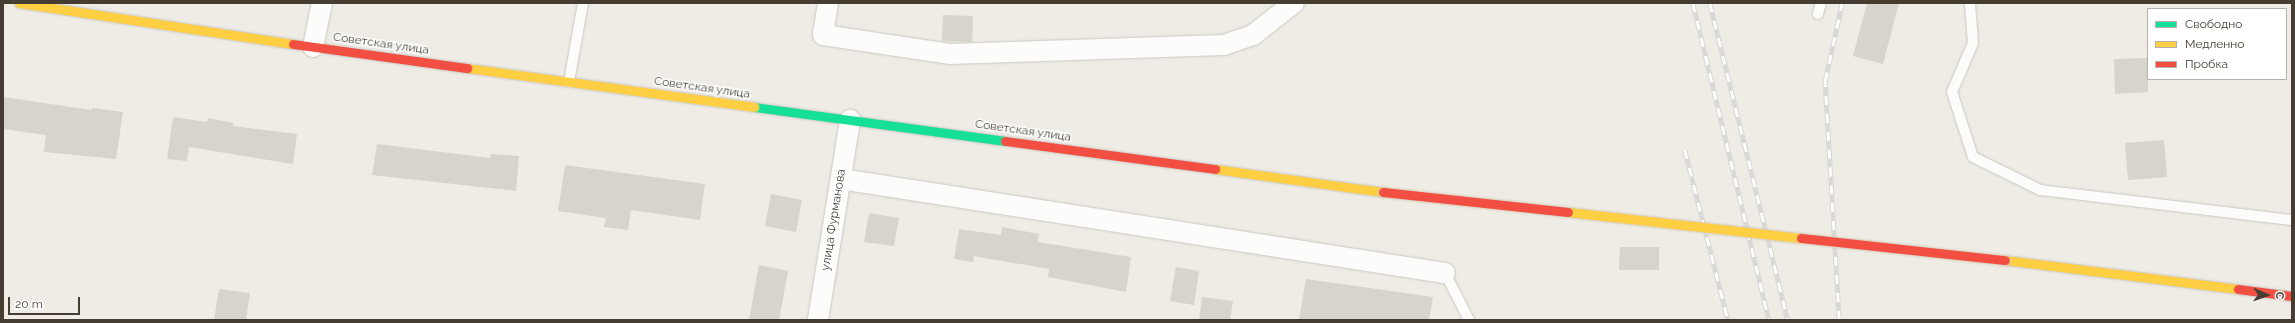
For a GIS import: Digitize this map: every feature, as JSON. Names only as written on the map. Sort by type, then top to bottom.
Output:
[{"type":"main road","name":"Советская улица","points":[[19,3],[313,47],[1383,192],[2005,260],[2292,296]]},
{"type":"street","points":[[313,47],[322,3]]},
{"type":"street","points":[[828,3],[822,35],[950,54],[1224,45],[1252,36],[1294,3]]},
{"type":"street","name":"улица Фурманова","points":[[818,320],[850,120]]},
{"type":"street","points":[[841,179],[1445,273]]},
{"type":"lane","points":[[569,82],[583,3]]},
{"type":"lane","points":[[1818,14],[1821,3]]},
{"type":"lane","points":[[1970,3],[1973,43],[1952,92],[1973,157],[2040,190],[2292,220]]},
{"type":"lane","points":[[1445,273],[1469,320]]},
{"type":"building","points":[[1867,3],[1899,3],[1883,64],[1853,56]]},
{"type":"building","points":[[943,15],[973,16],[972,42],[942,41]]},
{"type":"building","points":[[2147,58],[2148,92],[2115,94],[2114,59]]},
{"type":"building","points":[[3,97],[92,110],[92,108],[123,112],[116,159],[44,152],[46,135],[3,129]]},
{"type":"building","points":[[173,117],[207,122],[208,118],[234,123],[233,126],[297,134],[293,164],[189,147],[187,161],[167,159]]},
{"type":"building","points":[[2164,140],[2167,177],[2128,180],[2125,143]]},
{"type":"building","points":[[377,144],[490,158],[491,154],[519,156],[516,191],[372,175]]},
{"type":"building","points":[[565,165],[705,184],[700,220],[631,210],[628,230],[604,227],[606,218],[558,211]]},
{"type":"building","points":[[771,194],[802,200],[796,232],[765,226]]},
{"type":"building","points":[[869,213],[899,218],[894,246],[864,242]]},
{"type":"building","points":[[1002,227],[1039,234],[1038,242],[1131,257],[1126,292],[1048,277],[1049,269],[974,256],[973,262],[954,259],[959,229],[1001,235]]},
{"type":"building","points":[[1620,247],[1659,247],[1659,270],[1619,270]]},
{"type":"building","points":[[759,265],[788,271],[779,320],[749,320]]},
{"type":"building","points":[[1176,267],[1199,271],[1194,305],[1170,301]]},
{"type":"building","points":[[1306,279],[1433,297],[1429,320],[1299,320]]},
{"type":"building","points":[[219,289],[250,293],[246,320],[214,320]]},
{"type":"building","points":[[1202,297],[1233,301],[1230,320],[1199,320]]},
{"type":"railway","points":[[1693,3],[1769,320]]},
{"type":"railway","points":[[1710,3],[1788,320]]},
{"type":"railway","points":[[1839,320],[1825,81],[1842,3]]},
{"type":"railway","points":[[1685,150],[1728,320]]},
{"type":"traffic: fast","points":[[754,107],[1005,141]]},
{"type":"traffic: slow","points":[[19,3],[293,44]]},
{"type":"traffic: slow","points":[[467,68],[754,107]]},
{"type":"traffic: slow","points":[[1215,169],[1383,192]]},
{"type":"traffic: slow","points":[[1568,212],[1801,238]]},
{"type":"traffic: slow","points":[[2005,260],[2238,289]]},
{"type":"traffic: jam","points":[[293,44],[467,68]]},
{"type":"traffic: jam","points":[[1005,141],[1215,169]]},
{"type":"traffic: jam","points":[[1383,192],[1568,212]]},
{"type":"traffic: jam","points":[[1801,238],[2005,260]]},
{"type":"traffic: jam","points":[[2238,289],[2292,296]]}]
